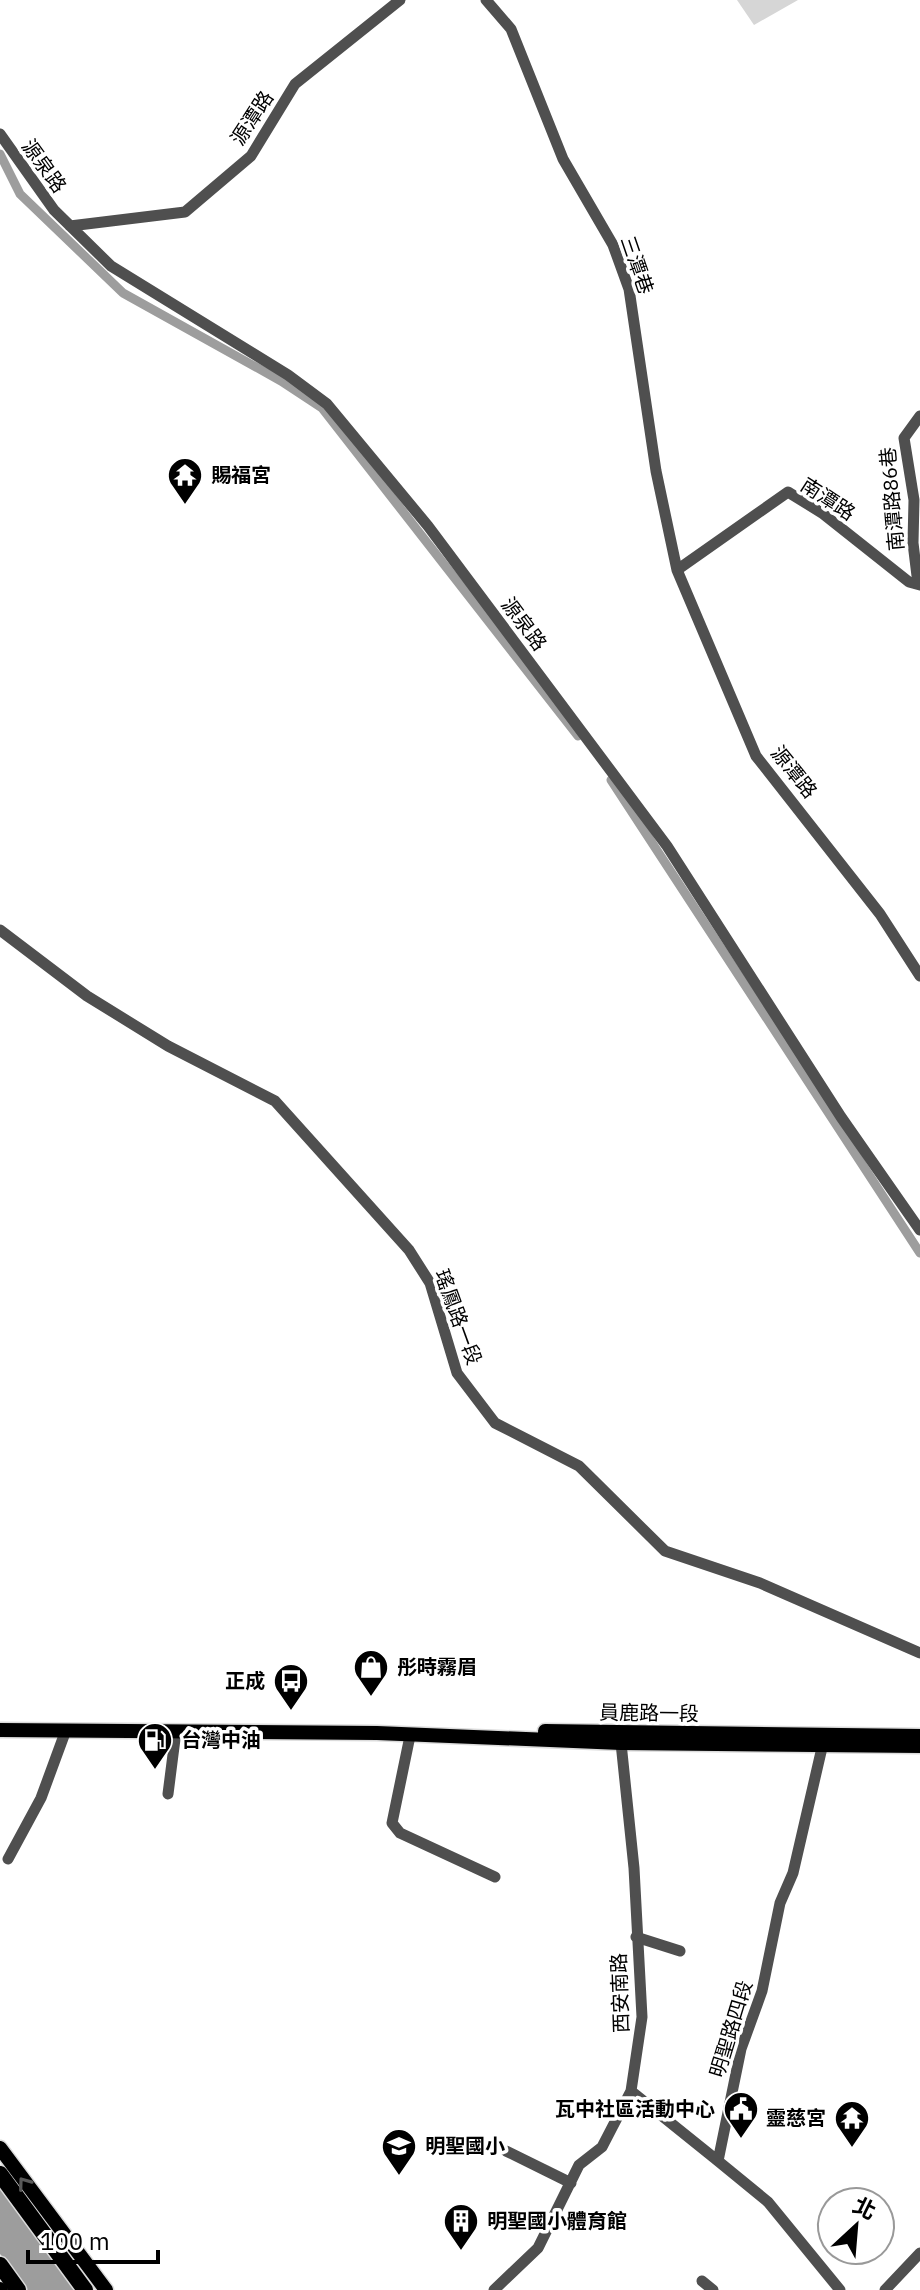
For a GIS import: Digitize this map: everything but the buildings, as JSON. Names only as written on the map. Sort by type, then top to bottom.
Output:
[{"type":"highway","points":[[0,2174],[85,2290]]},
{"type":"highway","points":[[0,2265],[18,2290]]},
{"type":"main road","name":"員鹿路一段","points":[[377,1733],[403,1727],[824,1740],[920,1746]]},
{"type":"main road","name":"員鹿路一段","points":[[0,1730],[377,1733],[621,1743],[920,1736]]},
{"type":"main road","points":[[0,2148],[106,2290]]},
{"type":"street","name":"源潭路","points":[[70,226],[185,212],[251,156],[295,84],[400,0]]},
{"type":"street","name":"三潭巷","points":[[486,0],[511,29],[563,159],[613,245],[629,289],[656,471],[677,570]]},
{"type":"street","name":"源泉路","points":[[0,134],[54,210],[111,266],[288,375],[327,404],[428,526],[667,846],[841,1117],[920,1230]]},
{"type":"street","name":"南潭路86巷","points":[[919,584],[913,543],[914,500],[904,438],[920,416]]},
{"type":"street","name":"南潭路","points":[[677,570],[788,492],[822,513],[909,582],[919,584]]},
{"type":"street","name":"源潭路","points":[[677,570],[756,756],[880,914],[920,976]]},
{"type":"street","name":"瑤鳳路一段","points":[[0,930],[87,996],[168,1046],[275,1101],[409,1250],[430,1283],[457,1373],[495,1423],[579,1466],[665,1551],[760,1583],[920,1653]]},
{"type":"street","points":[[8,1859],[41,1798],[66,1730]]},
{"type":"street","points":[[168,1794],[176,1731]]},
{"type":"street","points":[[410,1736],[392,1823],[400,1833],[495,1877]]},
{"type":"street","name":"明聖路四段","points":[[718,2161],[741,2049],[762,1991],[778,1912],[793,1873],[824,1740]]},
{"type":"street","name":"西安南路","points":[[494,2290],[538,2248],[579,2165],[602,2147],[631,2091],[642,2017],[634,1868],[621,1743]]},
{"type":"street","points":[[636,1937],[680,1951]]},
{"type":"street","points":[[631,2091],[768,2202],[840,2290]]},
{"type":"street","points":[[506,2151],[571,2183]]},
{"type":"street","points":[[885,2290],[920,2253]]},
{"type":"street","points":[[702,2281],[713,2290]]},
{"type":"shaded area","points":[[737,0],[798,0],[754,25]]},
{"type":"shaded area","points":[[0,2181],[80,2290],[26,2290],[0,2254]]},
{"type":"waterway","points":[[0,154],[20,194],[123,293],[281,381],[322,408],[578,736]]},
{"type":"waterway","points":[[611,780],[920,1253]]},
{"type":"place","name":"賜福宮","points":[[185,506]]},
{"type":"place","name":"彤時霧眉","points":[[371,1698]]},
{"type":"place","name":"正成","points":[[291,1712]]},
{"type":"place","name":"台灣中油","points":[[155,1771]]},
{"type":"place","name":"瓦中社區活動中心","points":[[741,2140]]},
{"type":"place","name":"靈慈宮","points":[[852,2149]]},
{"type":"place","name":"明聖國小","points":[[399,2177]]},
{"type":"place","name":"明聖國小體育館","points":[[461,2252]]}]
